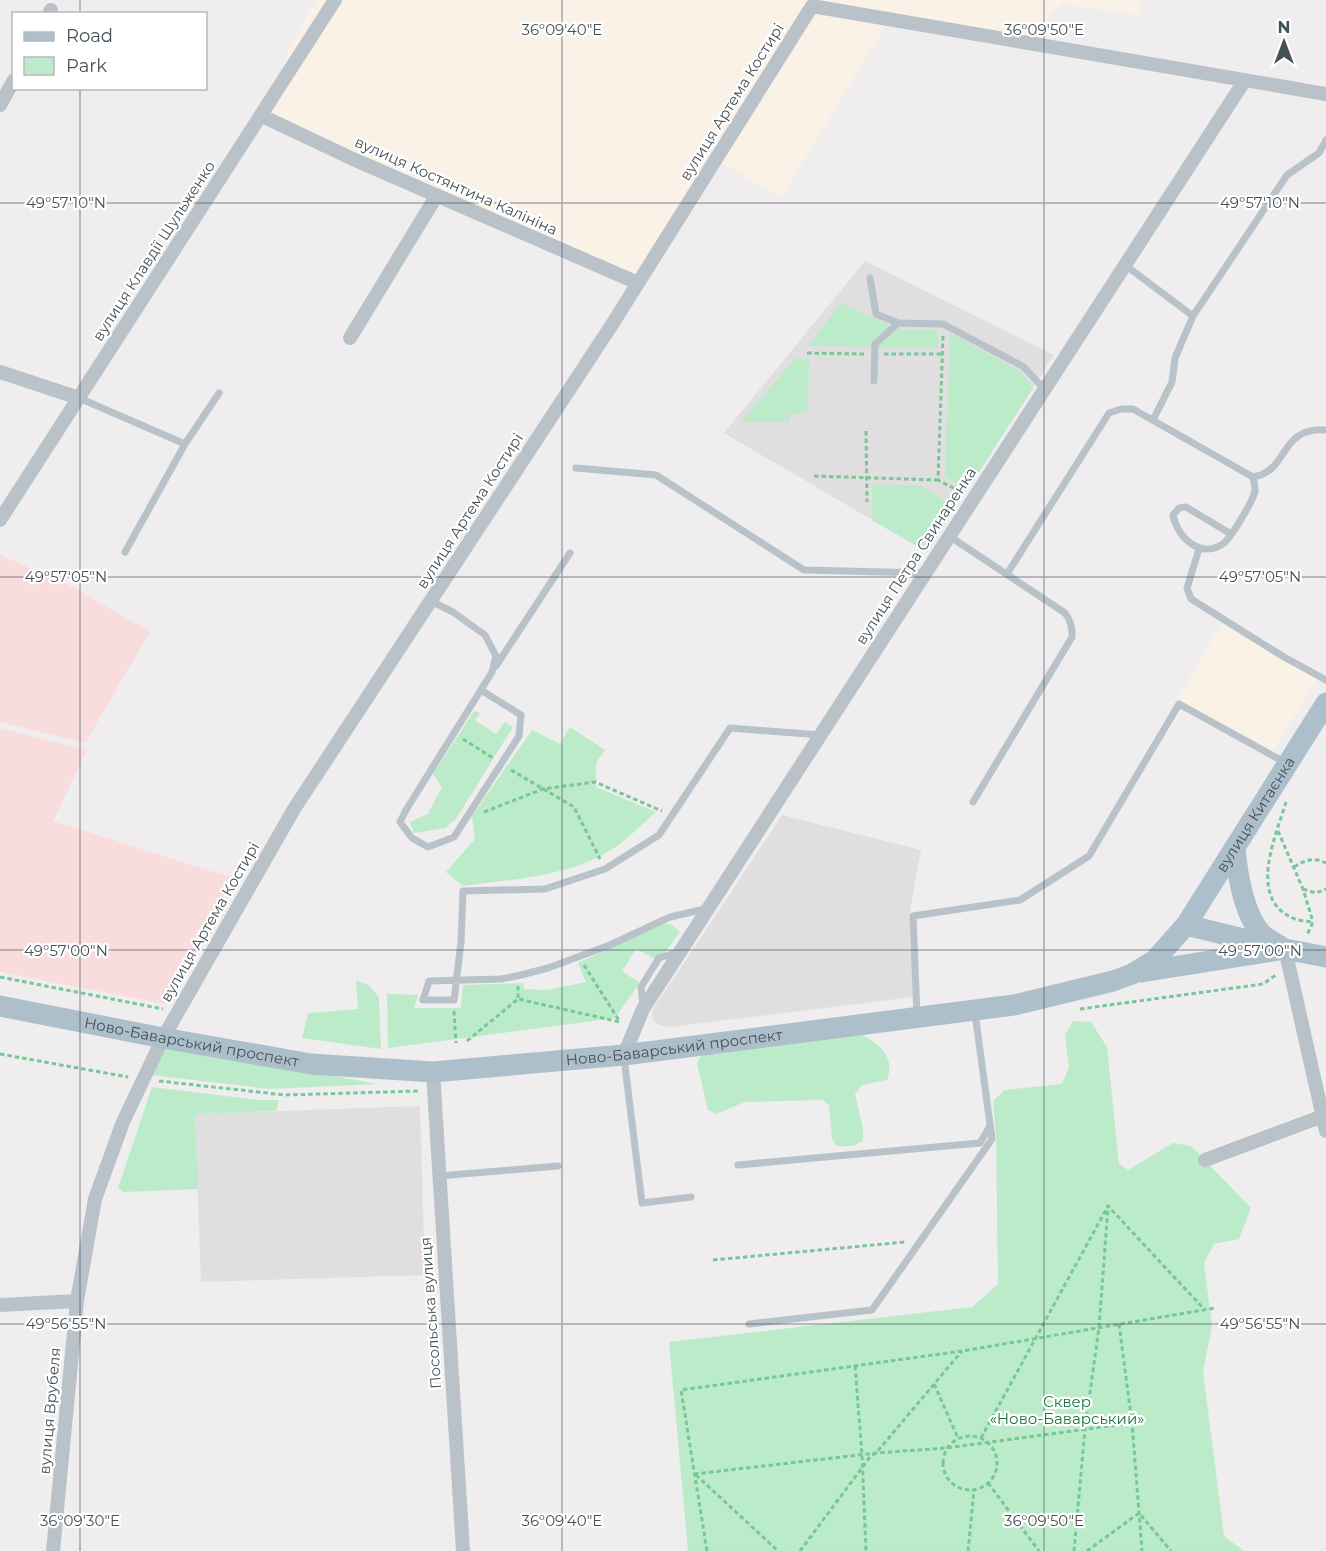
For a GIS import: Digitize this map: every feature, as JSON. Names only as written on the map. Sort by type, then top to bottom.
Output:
[{"type":"main road","name":"вулиця Китаєнка","points":[[1186,925],[1326,703]]},
{"type":"main road","points":[[1235,848],[1237,873],[1246,903],[1256,925],[1287,958]]},
{"type":"main road","points":[[1186,925],[1287,958]]},
{"type":"main road","name":"Ново-Баварський проспект","points":[[0,1006],[311,1064],[433,1081],[1014,1005],[1113,981],[1132,974],[1155,960],[1186,925]]},
{"type":"main road","points":[[1132,974],[1287,958],[1326,957]]},
{"type":"street","name":"вулиця Клавдії Шульженко","points":[[0,520],[335,0]]},
{"type":"street","points":[[808,3],[1326,94]]},
{"type":"street","name":"вулиця Артема Костирі","points":[[162,1038],[294,809],[638,283],[808,3]]},
{"type":"street","name":"вулиця Петра Свинаренка","points":[[624,1055],[643,1009],[1245,80]]},
{"type":"street","points":[[0,105],[12,84]]},
{"type":"street","name":"вулиця Костянтина Калініна","points":[[262,116],[638,283]]},
{"type":"street","points":[[350,338],[437,195]]},
{"type":"street","points":[[0,372],[79,398]]},
{"type":"street","points":[[1287,958],[1326,1131]]},
{"type":"street","name":"вулиця Врубеля","points":[[53,1551],[77,1301],[95,1198],[123,1122],[162,1038]]},
{"type":"street","name":"Посольська вулиця","points":[[433,1081],[463,1551]]},
{"type":"street","points":[[1205,1160],[1323,1116]]},
{"type":"street","points":[[0,1305],[77,1301]]},
{"type":"lane","points":[[1153,420],[1172,382],[1175,358],[1193,316],[1287,175],[1318,153],[1326,141]]},
{"type":"lane","points":[[1125,264],[1193,316]]},
{"type":"lane","points":[[870,279],[876,314],[898,323],[943,324],[1024,367],[1044,389]]},
{"type":"lane","points":[[874,381],[875,344],[898,323]]},
{"type":"lane","points":[[125,552],[185,444],[219,393]]},
{"type":"lane","points":[[79,398],[185,444]]},
{"type":"lane","points":[[1007,574],[1109,413],[1121,409],[1133,409],[1253,477],[1264,475],[1272,469],[1294,439],[1302,432],[1312,429],[1326,430]]},
{"type":"lane","points":[[576,468],[656,475],[804,570],[925,573]]},
{"type":"lane","points":[[1231,534],[1186,507],[1179,508],[1173,516],[1175,525],[1190,544],[1200,549],[1216,547],[1224,543],[1231,534],[1252,499],[1255,489],[1253,477]]},
{"type":"lane","points":[[949,537],[1065,613],[1070,620],[1072,637],[973,802]]},
{"type":"lane","points":[[1200,549],[1187,588],[1191,599],[1326,681]]},
{"type":"lane","points":[[481,690],[521,715],[519,736],[454,837],[428,847],[412,838],[400,822],[492,672],[570,553]]},
{"type":"lane","points":[[431,601],[453,612],[485,635],[496,656],[492,672]]},
{"type":"lane","points":[[918,1018],[913,916],[1020,900],[1089,856],[1179,704],[1288,764]]},
{"type":"lane","points":[[708,908],[670,917],[610,945],[548,968],[501,979],[455,980],[429,981],[423,1000],[454,1000],[455,980],[461,942],[463,891],[545,889],[605,869],[659,835],[730,728],[820,735]]},
{"type":"lane","points":[[749,1324],[872,1310],[992,1139],[975,1011]]},
{"type":"lane","points":[[624,1055],[642,1203],[691,1197]]},
{"type":"lane","points":[[738,1165],[980,1143],[990,1126]]},
{"type":"lane","points":[[439,1176],[558,1166]]},
{"type":"path","points":[[938,480],[943,331]]},
{"type":"path","points":[[866,431],[867,502]]},
{"type":"path","points":[[814,476],[938,480],[974,498]]},
{"type":"path","points":[[454,733],[574,807],[605,869]]},
{"type":"path","points":[[466,819],[543,789],[595,782],[672,815]]},
{"type":"path","points":[[1288,794],[1269,856],[1268,885],[1272,899],[1281,910],[1295,919],[1313,922]]},
{"type":"path","points":[[1278,829],[1303,890],[1313,922],[1305,940]]},
{"type":"path","points":[[1294,867],[1305,860],[1318,859],[1326,863]]},
{"type":"path","points":[[1303,890],[1316,893],[1326,889]]},
{"type":"path","points":[[467,1041],[518,999],[620,1022],[579,957]]},
{"type":"path","points":[[1076,1010],[1263,984],[1287,958]]},
{"type":"path","points":[[0,977],[177,1012]]},
{"type":"path","points":[[454,1000],[456,1043]]},
{"type":"path","points":[[0,1054],[143,1079],[285,1095],[433,1081]]},
{"type":"path","points":[[1108,1206],[1204,1309]]},
{"type":"path","points":[[1074,1551],[1085,1429],[1099,1327],[1108,1206]]},
{"type":"path","points":[[981,1438],[1108,1206]]},
{"type":"path","points":[[713,1260],[921,1240]]},
{"type":"path","points":[[707,1551],[681,1390],[962,1351],[1215,1308]]},
{"type":"path","points":[[1119,1324],[1132,1423],[1142,1551]]},
{"type":"path","points":[[800,1551],[863,1467],[962,1351]]},
{"type":"path","points":[[855,1366],[863,1467],[866,1551]]},
{"type":"path","points":[[934,1384],[958,1438]]},
{"type":"path","points":[[694,1474],[876,1453],[946,1448],[1132,1423]]},
{"type":"path","points":[[973,1436],[981,1438],[993,1448],[997,1463],[996,1470],[988,1483],[974,1490],[958,1488],[946,1478],[942,1463],[946,1448],[958,1438],[973,1436]]},
{"type":"path","points":[[694,1474],[778,1551]]},
{"type":"path","points":[[988,1483],[1039,1551]]},
{"type":"path","points":[[968,1551],[974,1490]]},
{"type":"path","points":[[1087,1551],[1139,1513]]},
{"type":"path","points":[[1139,1513],[1171,1551]]},
{"type":"shaded area","points":[[317,0],[1141,0],[1138,15],[1063,4],[1048,16],[1047,29],[1034,39],[892,15],[781,198],[712,157],[636,278],[268,114],[288,50]]},
{"type":"shaded area","points":[[865,261],[1054,355],[927,552],[724,433]]},
{"type":"shaded area","points":[[0,555],[71,586],[150,632],[85,743],[0,722]]},
{"type":"shaded area","points":[[1221,623],[1318,678],[1273,751],[1177,700]]},
{"type":"shaded area","points":[[0,728],[87,750],[53,821],[233,878],[166,1004],[0,972]]},
{"type":"shaded area","points":[[782,815],[921,850],[909,915],[913,997],[670,1027],[659,1025],[653,1020],[652,1011]]},
{"type":"shaded area","points":[[420,1106],[425,1275],[201,1282],[195,1114]]},
{"type":"green space","points":[[841,303],[900,330],[937,330],[938,348],[808,346]]},
{"type":"green space","points":[[950,333],[1020,371],[1033,388],[968,489],[945,477]]},
{"type":"green space","points":[[796,358],[809,359],[808,412],[790,414],[789,422],[741,422]]},
{"type":"green space","points":[[872,484],[922,486],[955,508],[927,552],[872,520]]},
{"type":"green space","points":[[474,711],[480,713],[475,720],[496,734],[505,722],[513,727],[456,819],[445,828],[414,833],[410,822],[428,814],[442,787],[433,774]]},
{"type":"green space","points":[[570,727],[605,750],[596,763],[596,787],[656,812],[614,848],[579,865],[521,879],[463,886],[446,872],[475,839],[472,816],[532,730],[560,744]]},
{"type":"green space","points":[[662,924],[671,924],[680,932],[665,952],[655,959],[636,949],[622,971],[640,983],[615,1018],[388,1048],[387,994],[418,995],[414,1008],[461,1008],[463,985],[523,983],[524,989],[547,990],[586,982],[578,963]]},
{"type":"green space","points":[[356,980],[370,986],[379,998],[381,1049],[302,1038],[308,1013],[358,1009]]},
{"type":"green space","name":"Сквер «Ново-Баварський»","points":[[1073,1021],[1091,1022],[1107,1047],[1119,1164],[1128,1170],[1173,1143],[1191,1146],[1251,1208],[1239,1239],[1214,1244],[1204,1263],[1212,1327],[1203,1371],[1224,1536],[1244,1551],[688,1551],[669,1342],[972,1307],[998,1284],[996,1137],[993,1101],[1005,1090],[1062,1084],[1069,1068],[1065,1035]]},
{"type":"green space","points":[[853,1030],[882,1049],[889,1062],[887,1080],[862,1085],[855,1094],[863,1128],[863,1141],[853,1146],[836,1146],[832,1139],[829,1105],[822,1100],[745,1102],[716,1114],[708,1110],[697,1063],[705,1048]]},
{"type":"green space","points":[[166,1046],[378,1084],[270,1089],[150,1075]]},
{"type":"green space","points":[[152,1087],[259,1100],[279,1100],[276,1111],[195,1114],[198,1189],[124,1192],[118,1188]]}]
